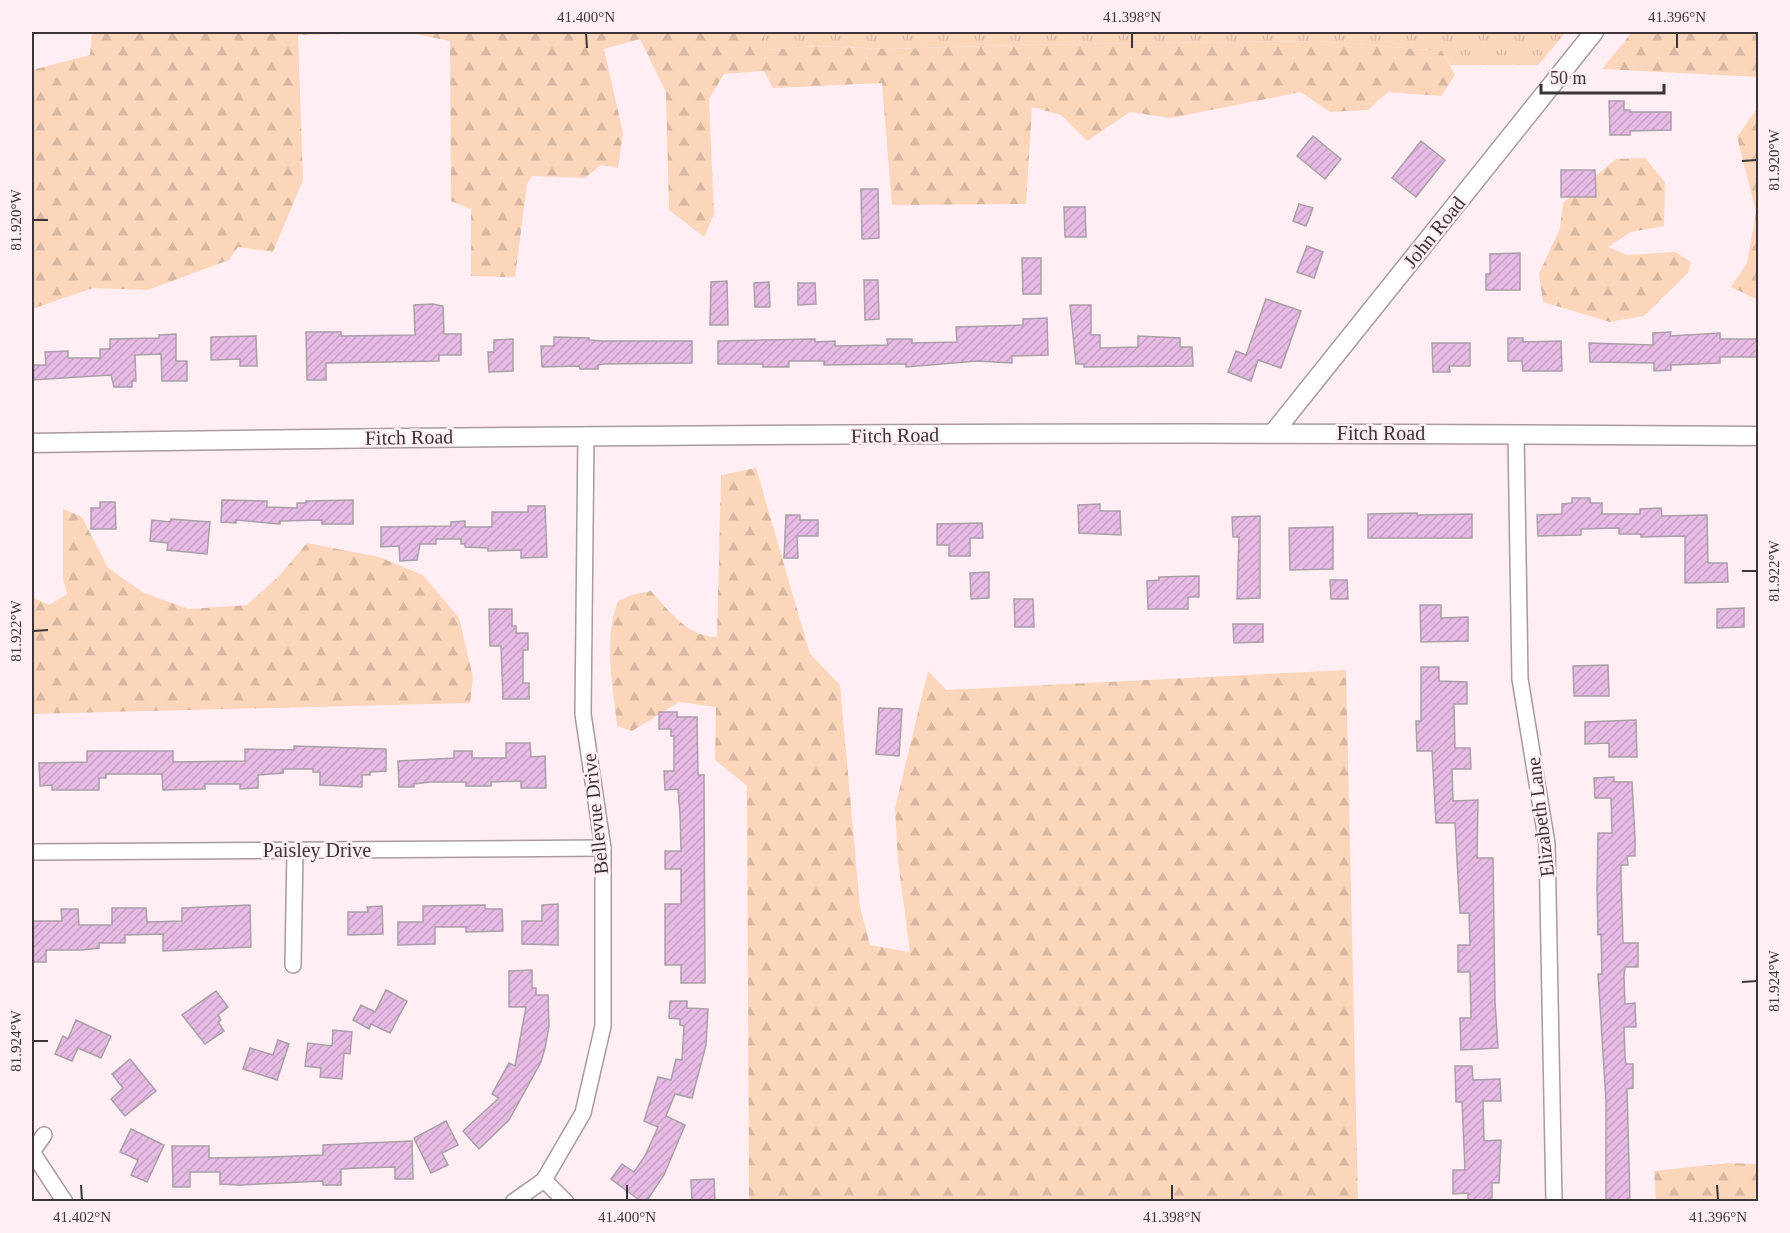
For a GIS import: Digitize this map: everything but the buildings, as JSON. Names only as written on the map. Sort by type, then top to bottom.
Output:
[{"type":"street","name":"John Road","points":[[1274,432],[1594,32]]},
{"type":"street","name":"Fitch Road","points":[[32,443],[586,435],[809,436],[1274,432],[1758,436]]},
{"type":"street","name":"Elizabeth Lane","points":[[1516,434],[1521,679],[1547,844],[1554,1202]]},
{"type":"street","name":"Bellevue Drive","points":[[513,1202],[543,1180],[583,1113],[603,1026],[603,848],[583,714],[586,435]]},
{"type":"street","name":"Paisley Drive","points":[[32,852],[603,848]]},
{"type":"street","points":[[293,965],[295,851]]},
{"type":"street","points":[[44,1135],[32,1152],[65,1202]]},
{"type":"street","points":[[543,1180],[566,1202]]},
{"type":"green space","points":[[92,32],[764,32],[765,50],[817,46],[890,49],[1318,41],[1442,51],[1455,75],[1441,96],[1388,92],[1368,110],[1330,112],[1301,92],[1171,118],[1130,112],[1087,141],[1061,115],[1032,107],[1026,204],[892,205],[882,83],[773,88],[764,71],[724,74],[709,99],[714,214],[704,237],[669,210],[666,92],[640,39],[604,49],[623,133],[618,168],[601,165],[585,178],[532,176],[527,184],[515,277],[471,276],[471,209],[451,201],[450,41],[410,33],[298,35],[303,180],[273,252],[238,247],[229,260],[148,290],[93,288],[32,309],[32,70],[90,55]]},
{"type":"green space","points":[[764,32],[1566,32],[1538,65],[1450,65],[1442,51],[1318,41],[890,49],[817,46],[765,50]]},
{"type":"green space","points":[[1632,32],[1758,32],[1758,77],[1602,69]]},
{"type":"green space","points":[[1758,107],[1758,300],[1731,287],[1747,263],[1756,212],[1737,137]]},
{"type":"green space","points":[[1645,158],[1665,182],[1664,226],[1631,232],[1608,247],[1627,255],[1675,252],[1691,262],[1688,273],[1644,316],[1610,322],[1543,302],[1539,274],[1560,228],[1563,203],[1616,159]]},
{"type":"green space","points":[[756,468],[810,654],[840,685],[860,907],[870,945],[910,952],[898,861],[895,808],[928,671],[946,690],[1346,670],[1358,1201],[749,1201],[747,786],[715,760],[716,707],[679,702],[632,731],[617,726],[610,647],[613,616],[618,601],[631,595],[651,591],[688,628],[697,633],[717,637],[721,475]]},
{"type":"green space","points":[[63,509],[82,517],[108,568],[144,593],[189,609],[247,605],[280,575],[307,543],[379,557],[423,575],[459,618],[473,677],[470,703],[32,714],[32,597],[49,605],[67,594],[63,578]]},
{"type":"green space","points":[[1728,1163],[1758,1164],[1758,1201],[1656,1201],[1654,1171]]}]
